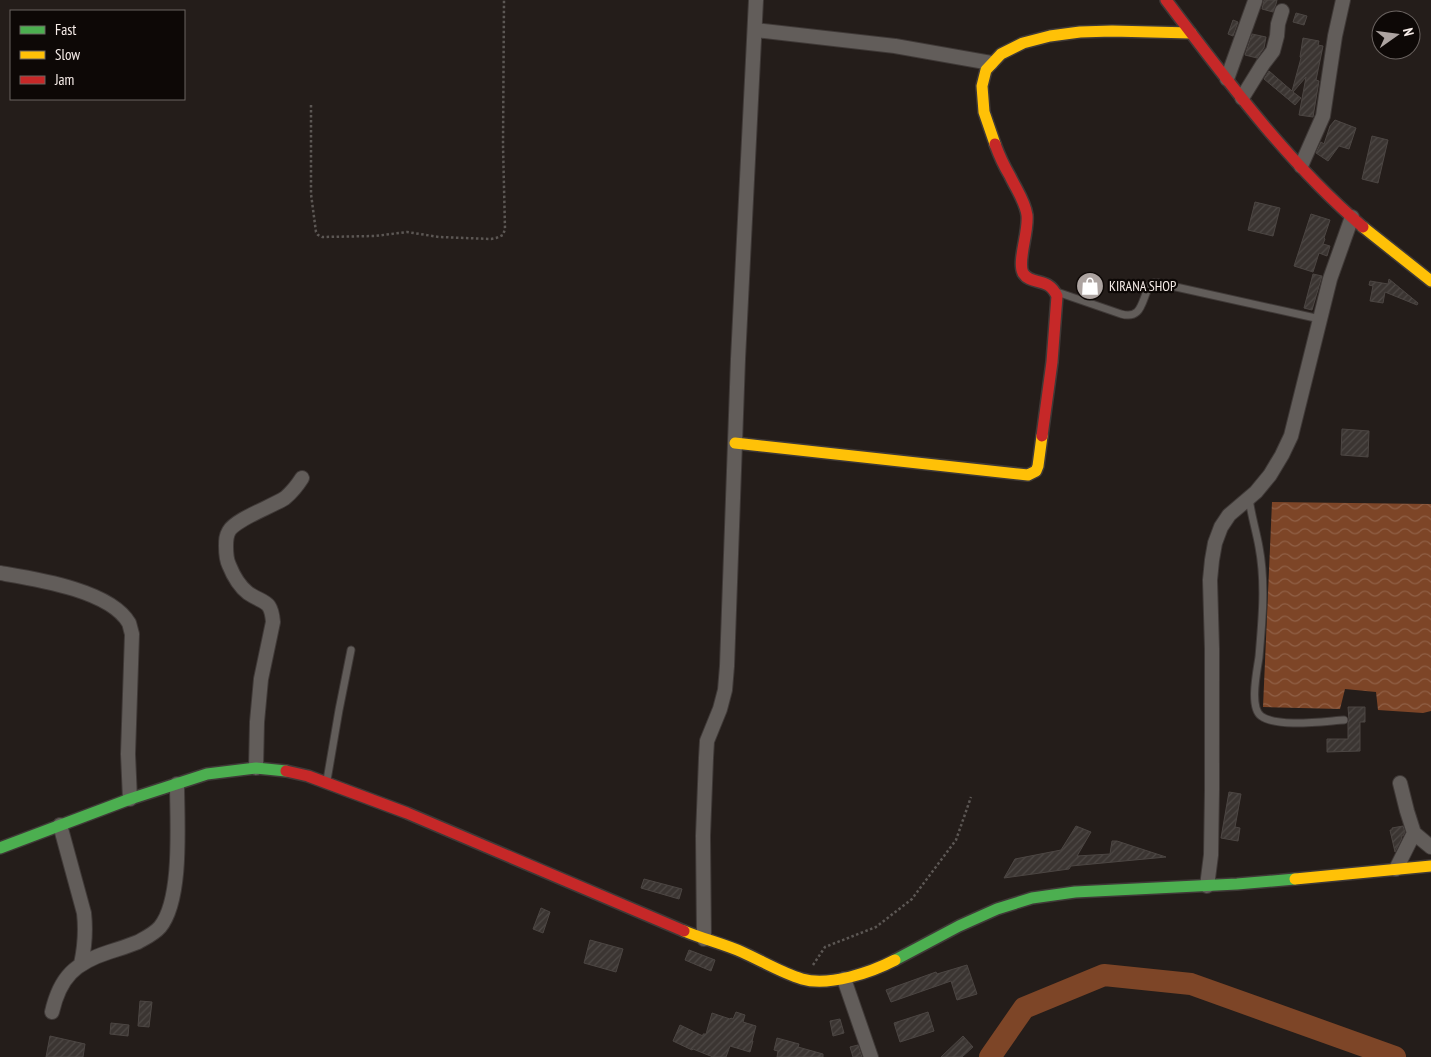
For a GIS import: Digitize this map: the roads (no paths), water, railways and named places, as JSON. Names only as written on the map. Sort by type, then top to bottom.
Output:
[{"type":"street","points":[[704,939],[703,836],[706,758],[707,741],[720,709],[725,690],[727,666],[739,339],[756,0]]},
{"type":"street","points":[[1166,0],[1242,98],[1301,166],[1352,218],[1431,281]]},
{"type":"street","points":[[1301,166],[1323,116],[1335,36],[1344,0]]},
{"type":"street","points":[[1227,79],[1255,1]]},
{"type":"street","points":[[1242,98],[1273,51],[1282,11]]},
{"type":"street","points":[[755,30],[895,46],[991,63]]},
{"type":"street","points":[[735,442],[1019,475],[1036,472],[1047,402],[1057,304],[1056,291],[1048,284],[1024,276],[1022,271],[1021,264],[1027,217],[1024,205],[1007,171],[984,111],[982,96],[986,71],[991,63],[1008,48],[1044,37],[1090,32],[1191,33]]},
{"type":"street","points":[[1207,886],[1211,855],[1212,790],[1210,580],[1215,543],[1229,516],[1256,492],[1270,475],[1291,436],[1330,278],[1352,218]]},
{"type":"street","points":[[256,768],[257,722],[261,679],[273,622],[272,614],[270,606],[247,592],[234,576],[228,562],[226,537],[230,529],[240,522],[284,498],[294,490],[302,478]]},
{"type":"street","points":[[0,573],[44,581],[83,591],[105,602],[121,614],[129,624],[132,634],[128,754],[130,800]]},
{"type":"street","points":[[0,848],[207,774],[256,768],[280,770],[308,776],[407,813],[704,939],[740,951],[804,980],[824,981],[844,979],[885,965],[959,926],[1032,898],[1075,892],[1207,886],[1431,866]]},
{"type":"street","points":[[52,1012],[62,985],[70,973],[81,964],[94,957],[128,946],[149,936],[160,927],[168,912],[173,892],[176,854],[177,784]]},
{"type":"street","points":[[1400,784],[1414,833],[1431,847]]},
{"type":"street","points":[[60,825],[84,913],[86,927],[81,964]]},
{"type":"street","points":[[1396,870],[1414,833]]},
{"type":"street","points":[[844,979],[870,1057]]},
{"type":"lane","points":[[1056,291],[1130,316],[1137,312],[1150,285],[1158,283],[1320,319]]},
{"type":"lane","points":[[1248,498],[1259,546],[1263,587],[1263,618],[1255,696],[1256,711],[1267,719],[1282,722],[1308,723],[1344,720]]},
{"type":"lane","points":[[326,783],[351,650]]},
{"type":"water","points":[[1272,502],[1431,504],[1431,711],[1423,713],[1378,710],[1376,692],[1345,689],[1340,709],[1263,707]]},
{"type":"waterway","points":[[990,1057],[1024,1008],[1104,975],[1191,984],[1395,1057]]},
{"type":"place","name":"KIRANA SHOP","points":[[1090,286]]}]
